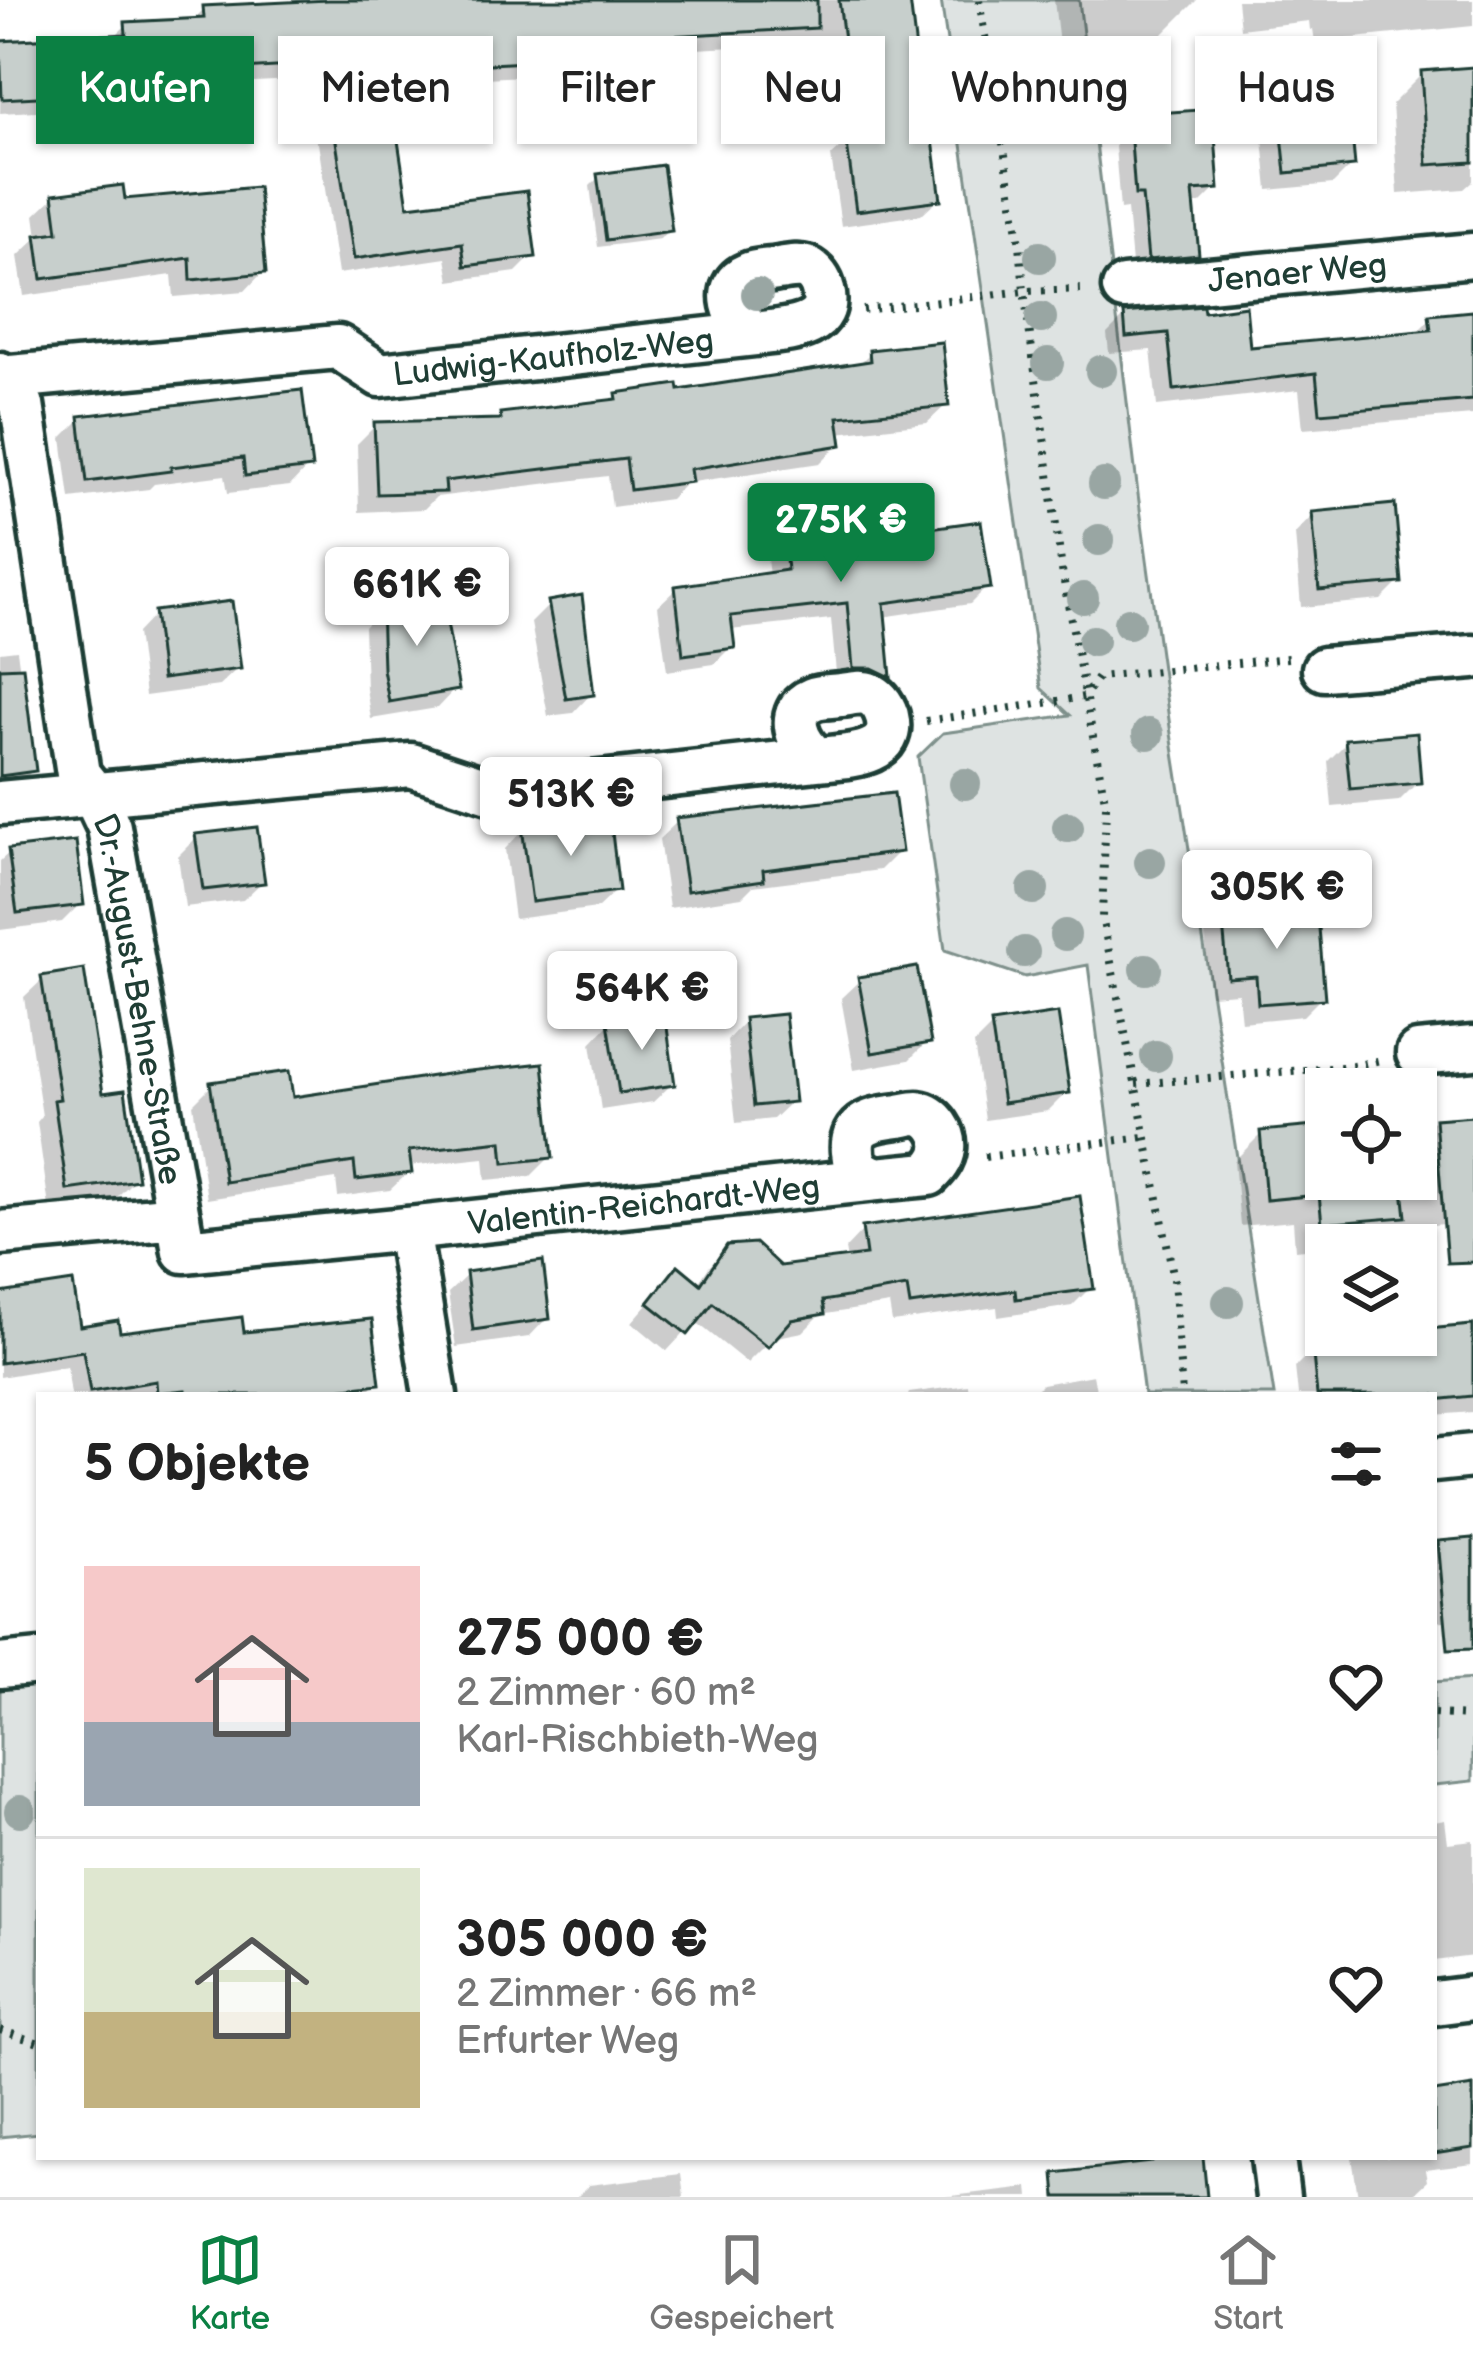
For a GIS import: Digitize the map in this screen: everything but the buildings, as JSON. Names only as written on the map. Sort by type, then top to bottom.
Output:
[{"type":"street","name":"Jenaer Weg","points":[[1114,289],[1473,255]]},
{"type":"street","name":"Ludwig-Kaufholz-Weg","points":[[1,377],[338,346],[380,375],[755,334],[809,326],[820,315],[823,286],[815,274],[802,266],[748,274],[737,284],[734,313],[755,334]]},
{"type":"street","name":"Dr.-August-Behne-Straße","points":[[1,377],[22,406],[79,774],[109,827],[184,1251],[408,1229]]},
{"type":"street","points":[[1324,669],[1473,657]]},
{"type":"street","points":[[0,803],[411,764],[499,794],[818,759],[873,752],[888,727],[878,700],[865,692],[811,699],[800,710],[797,739],[818,759]]},
{"type":"street","points":[[1418,1053],[1473,1048]]},
{"type":"street","name":"Valentin-Reichardt-Weg","points":[[408,1229],[929,1174],[944,1149],[934,1120],[921,1113],[867,1120],[856,1132],[854,1160],[862,1173],[877,1179]]},
{"type":"street","points":[[0,1233],[178,1217]]},
{"type":"street","points":[[408,1229],[435,1392]]},
{"type":"street","points":[[1437,1460],[1473,1456]]},
{"type":"street","points":[[0,1666],[36,1662]]},
{"type":"street","points":[[1437,2002],[1473,1998]]},
{"type":"street","points":[[1273,2160],[1278,2197]]},
{"type":"path","points":[[979,0],[1020,244],[1063,577],[1106,806],[1102,917],[1174,1279],[1182,1392]]},
{"type":"path","points":[[820,315],[1024,291],[1114,289]]},
{"type":"path","points":[[888,727],[1084,697],[1098,677],[1289,658],[1324,669]]},
{"type":"path","points":[[1136,1084],[1353,1066],[1418,1053]]},
{"type":"path","points":[[939,1163],[1144,1137]]},
{"type":"path","points":[[1437,1714],[1473,1716]]},
{"type":"path","points":[[0,2030],[36,2042]]},
{"type":"shaded area","points":[[941,0],[1079,0],[1083,36],[946,36]]},
{"type":"shaded area","points":[[962,144],[1096,144],[1170,727],[1274,1392],[1144,1392],[1088,965],[1025,977],[945,950],[918,757],[943,733],[1070,715],[1041,688]]},
{"type":"shaded area","points":[[1473,1679],[1473,1781],[1437,1785],[1437,1682]]},
{"type":"shaded area","points":[[36,1682],[36,2133],[0,2137],[0,1686]]}]
